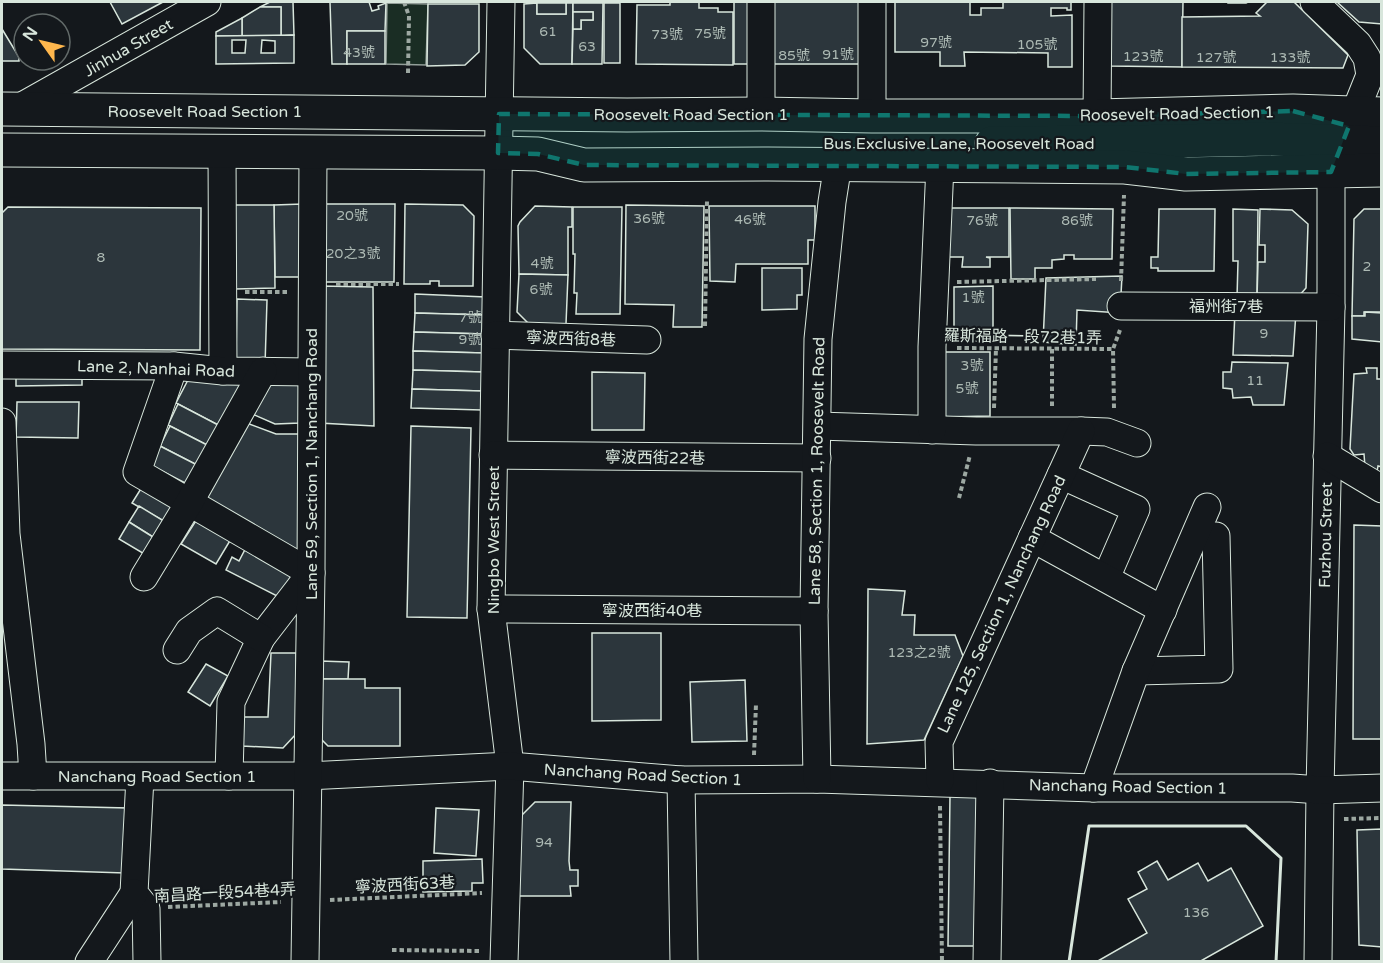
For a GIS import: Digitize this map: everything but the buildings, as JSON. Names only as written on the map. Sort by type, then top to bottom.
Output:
[{"type":"main road","name":"Roosevelt Road Section 1","points":[[9,109],[872,116],[1097,116],[1293,111],[1367,127]]},
{"type":"main road","name":"Bus Exclusive Lane, Roosevelt Road","points":[[538,154],[580,144],[1115,142],[1267,139],[1367,127]]},
{"type":"main road","points":[[2,150],[498,153],[538,154],[584,165],[838,164],[1125,167],[1186,174],[1382,170]]},
{"type":"street","name":"Jinhua Street","points":[[9,109],[207,2]]},
{"type":"street","name":"Ningbo West Street","points":[[501,2],[491,609],[510,766],[504,957]]},
{"type":"street","points":[[761,2],[761,114]]},
{"type":"street","points":[[872,2],[872,116]]},
{"type":"street","points":[[1097,116],[1098,2]]},
{"type":"street","name":"Fuzhou Street","points":[[1314,2],[1358,44],[1367,58],[1370,75],[1362,97],[1367,127],[1331,172],[1331,307],[1318,962]]},
{"type":"street","points":[[222,152],[223,370]]},
{"type":"street","name":"Lane 59, Section 1, Nanchang Road","points":[[305,962],[311,573],[313,152]]},
{"type":"street","name":"Lane 58, Section 1, Roosevelt Road","points":[[817,779],[814,611],[818,339],[838,164]]},
{"type":"street","points":[[932,430],[932,347],[940,165]]},
{"type":"street","name":"福州街7巷","points":[[1121,306],[1331,307]]},
{"type":"street","name":"寧波西街8巷","points":[[495,335],[647,340]]},
{"type":"street","name":"Lane 2, Nanhai Road","points":[[2,365],[174,366],[223,370],[311,372]]},
{"type":"street","points":[[174,366],[136,471],[311,573],[261,638],[231,702],[229,776]]},
{"type":"street","points":[[144,577],[264,371]]},
{"type":"street","points":[[2,422],[6,534],[33,776]]},
{"type":"street","points":[[818,426],[932,430],[1081,430],[1107,432],[1137,443]]},
{"type":"street","name":"Lane 125, Section 1, Nanchang Road","points":[[940,781],[939,742],[1081,430]]},
{"type":"street","name":"寧波西街22巷","points":[[493,455],[817,458]]},
{"type":"street","points":[[1327,456],[1382,489]]},
{"type":"street","points":[[1060,475],[1136,509],[1106,578]]},
{"type":"street","points":[[1094,788],[1136,671],[1207,507]]},
{"type":"street","points":[[1136,671],[1219,669],[1216,536]]},
{"type":"street","points":[[1032,538],[1163,610]]},
{"type":"street","name":"寧波西街40巷","points":[[491,609],[814,611]]},
{"type":"street","points":[[177,650],[189,631],[218,611],[261,638]]},
{"type":"street","name":"Nanchang Road Section 1","points":[[2,776],[307,776],[510,766],[681,780],[940,781],[1094,788],[1320,790],[1382,788]]},
{"type":"street","points":[[140,777],[140,901],[147,962]]},
{"type":"street","points":[[681,780],[684,962]]},
{"type":"street","points":[[987,962],[990,783]]},
{"type":"street","points":[[89,962],[140,901]]},
{"type":"path","points":[[408,73],[409,16],[404,2],[409,2]]},
{"type":"path","points":[[705,326],[707,201]]},
{"type":"path","points":[[936,282],[1096,279]]},
{"type":"path","points":[[224,292],[399,284]]},
{"type":"path","name":"羅斯福路一段72巷1弄","points":[[932,347],[1113,349]]},
{"type":"path","points":[[959,498],[985,430],[996,348]]},
{"type":"path","points":[[1052,349],[1052,430]]},
{"type":"path","points":[[754,780],[756,704]]},
{"type":"path","points":[[940,781],[942,962]]},
{"type":"path","points":[[1344,819],[1382,818]]},
{"type":"path","name":"寧波西街63巷","points":[[306,901],[506,892]]},
{"type":"path","name":"南昌路一段54巷4弄","points":[[140,901],[306,901]]},
{"type":"path","points":[[392,950],[504,957]]},
{"type":"highlighted area","points":[[1293,111],[1349,126],[1331,172],[1186,174],[1125,167],[584,165],[538,154],[498,153],[499,114],[1097,116]]},
{"type":"green space","points":[[387,3],[428,4],[426,65],[386,64]]},
{"type":"wall","points":[[1069,962],[1089,826],[1246,826],[1281,858],[1276,962]]}]
